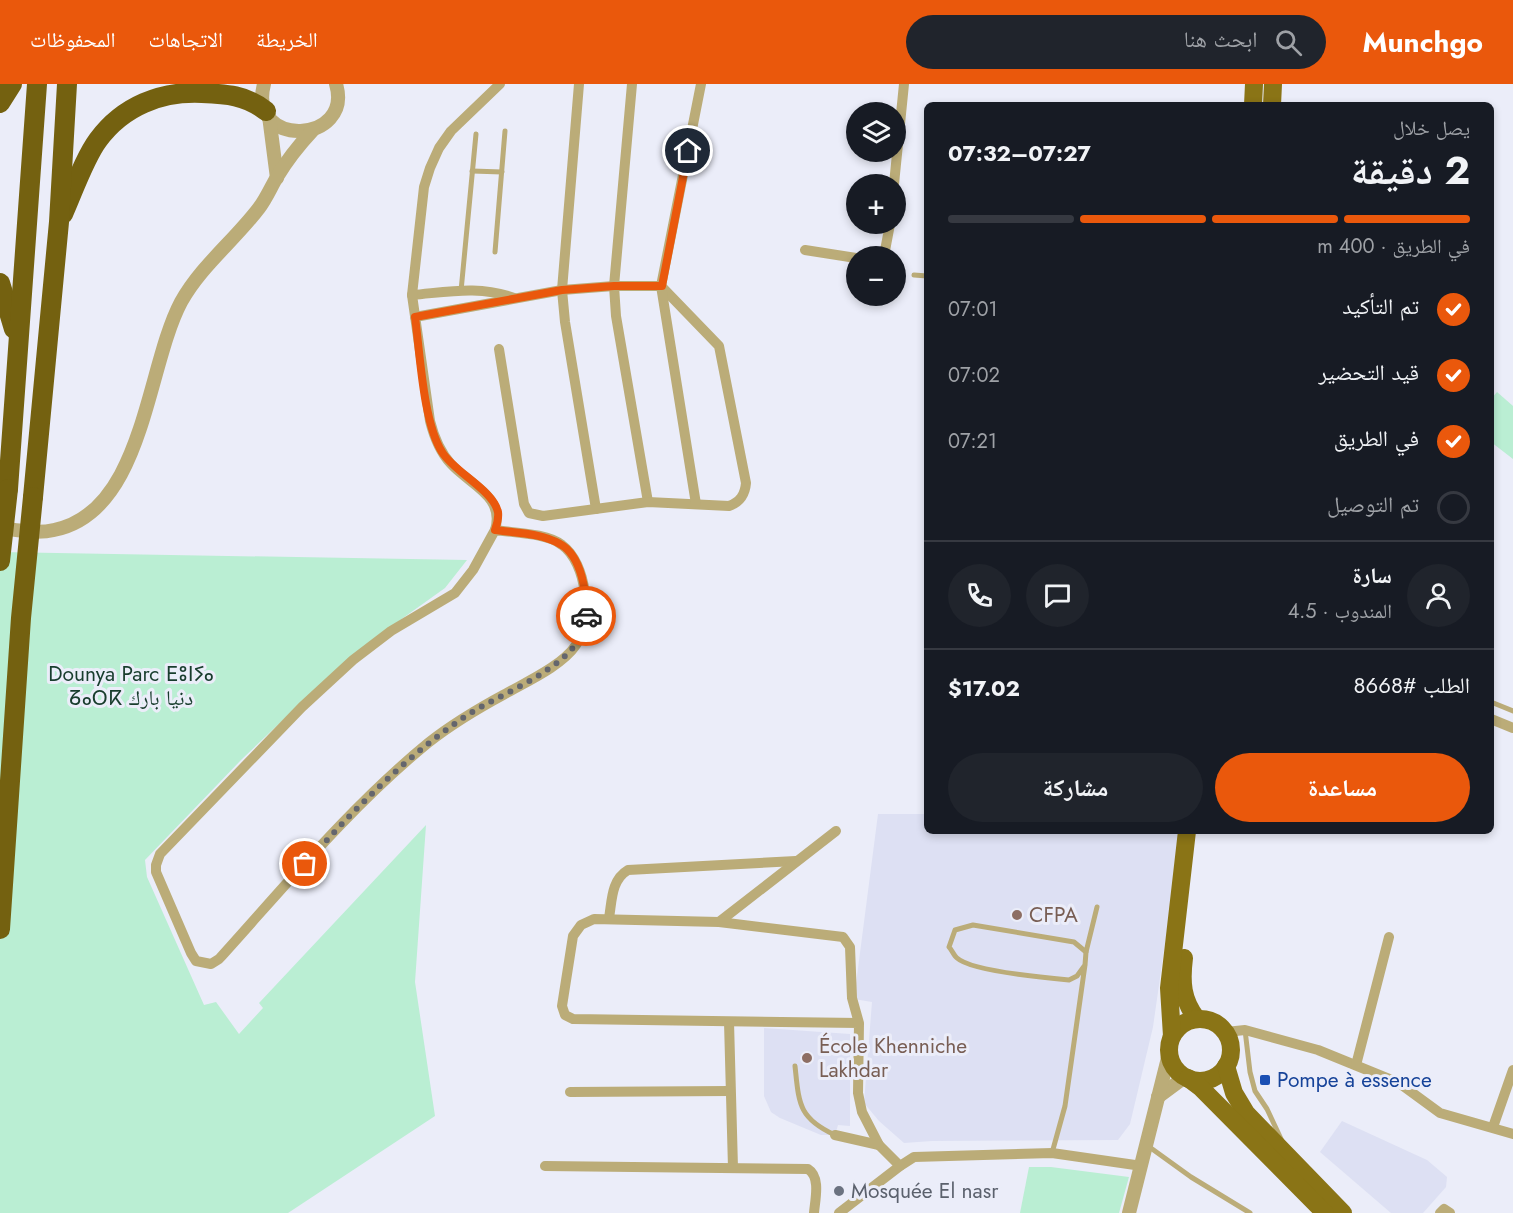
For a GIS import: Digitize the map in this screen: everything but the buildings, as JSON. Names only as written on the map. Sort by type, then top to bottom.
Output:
[{"type":"highway","points":[[0,103],[12,84]]},
{"type":"highway","points":[[0,561],[9,489],[37,84]]},
{"type":"highway","points":[[0,929],[21,618],[59,222],[67,84]]},
{"type":"highway","points":[[59,222],[97,141],[125,113],[144,102],[161,96],[189,92],[224,93],[242,97],[267,114]]},
{"type":"highway","points":[[0,283],[18,342]]},
{"type":"main road","points":[[1253,102],[1254,84]]},
{"type":"main road","points":[[1272,102],[1273,84]]},
{"type":"main road","points":[[1187,834],[1169,988],[1172,1063],[1186,1078],[1200,1087],[1325,1213]]},
{"type":"main road","points":[[1197,1019],[1188,1006],[1182,984],[1198,834]]},
{"type":"main road","points":[[1171,1045],[1178,1028],[1197,1019],[1213,1022],[1226,1032],[1231,1049],[1226,1066],[1219,1074],[1209,1079],[1198,1081],[1186,1078]]},
{"type":"main road","points":[[1226,1066],[1234,1093],[1246,1113],[1343,1213]]},
{"type":"street","points":[[264,84],[262,99],[267,114],[277,178]]},
{"type":"street","points":[[0,528],[53,531],[84,517],[101,504],[115,484],[136,439],[161,354],[181,302],[196,279],[260,207],[294,152],[313,130],[330,118],[338,99],[336,84]]},
{"type":"street","points":[[495,530],[538,536],[561,544],[573,557],[582,580],[586,605],[585,626],[576,646],[564,658],[542,673],[462,719],[428,743],[341,825],[219,959],[211,964],[196,961],[156,872],[157,859],[160,854],[302,707],[353,660],[391,632],[455,593],[473,570],[495,530],[498,521],[495,506],[483,492],[451,465],[435,438],[430,422],[412,295],[424,187],[430,168],[439,148],[451,131],[500,84]]},
{"type":"street","points":[[579,84],[562,290],[565,322],[596,509]]},
{"type":"street","points":[[632,84],[614,286],[616,316],[648,502]]},
{"type":"street","points":[[696,504],[662,286],[701,84]]},
{"type":"street","points":[[895,174],[904,84]]},
{"type":"street","points":[[267,114],[284,129],[293,132],[313,130]]},
{"type":"street","points":[[805,250],[846,256]]},
{"type":"street","points":[[415,317],[562,290],[614,286],[662,286],[719,346],[746,483],[744,495],[735,504],[722,506],[648,502],[538,516],[526,509],[499,350]]},
{"type":"street","points":[[412,295],[488,290],[514,298]]},
{"type":"street","points":[[1494,720],[1513,728]]},
{"type":"street","points":[[719,922],[836,831]]},
{"type":"street","points":[[609,918],[615,885],[619,877],[628,870],[796,861]]},
{"type":"street","points":[[859,1023],[573,1019],[565,1015],[562,1002],[573,936],[587,921],[609,918],[719,922],[843,937],[850,947],[852,998],[859,1023],[858,1093],[862,1112],[879,1145],[900,1166]]},
{"type":"street","points":[[1356,1065],[1389,937]]},
{"type":"street","points":[[729,1022],[733,1168]]},
{"type":"street","points":[[1226,1032],[1245,1030],[1318,1050],[1399,1083],[1440,1113],[1513,1134]]},
{"type":"street","points":[[1129,1213],[1171,1045]]},
{"type":"street","points":[[1493,1127],[1513,1070]]},
{"type":"street","points":[[1158,1097],[1186,1078]]},
{"type":"street","points":[[570,1092],[730,1091]]},
{"type":"street","points":[[835,1135],[879,1145]]},
{"type":"street","points":[[839,1213],[914,1156],[1052,1153],[1142,1166]]},
{"type":"street","points":[[545,1166],[811,1171],[816,1179],[814,1213]]},
{"type":"street","points":[[1440,1213],[1444,1209],[1450,1213]]},
{"type":"lane","points":[[495,252],[506,131]]},
{"type":"lane","points":[[461,291],[476,134]]},
{"type":"lane","points":[[472,171],[502,172]]},
{"type":"lane","points":[[914,275],[924,276]]},
{"type":"lane","points":[[1494,703],[1513,711]]},
{"type":"lane","points":[[1052,1153],[1065,1106],[1086,952],[1097,907]]},
{"type":"lane","points":[[1085,965],[1077,976],[1069,980],[1010,973],[980,968],[958,959],[950,946],[955,930],[973,925],[1074,942],[1086,952]]},
{"type":"lane","points":[[1245,1030],[1250,1072],[1255,1091],[1268,1108],[1280,1133],[1287,1157]]},
{"type":"lane","points":[[795,1066],[798,1096],[803,1110],[819,1128],[835,1135]]},
{"type":"lane","points":[[1147,1145],[1191,1177],[1250,1213]]},
{"type":"shaded area","name":"CFPA","points":[[878,814],[924,814],[924,834],[1181,834],[1153,1027],[1130,1124],[1118,1140],[904,1143],[879,1121],[864,1103],[872,1002],[854,999]]},
{"type":"shaded area","name":"École Khenniche Lakhdar","points":[[764,1028],[850,1034],[850,1126],[838,1125],[835,1135],[821,1135],[771,1112],[764,1096]]},
{"type":"shaded area","points":[[1342,1121],[1427,1160],[1447,1177],[1446,1187],[1423,1213],[1391,1213],[1320,1152]]},
{"type":"green space","points":[[1497,392],[1513,406],[1513,459],[1494,444],[1494,396]]},
{"type":"green space","name":"Dounya Parc ⴹⵓⵏⵢⴰ ⵒⴰⵔⴽ دنيا بارك","points":[[0,552],[467,560],[445,588],[330,675],[242,759],[145,860],[147,877],[204,1005],[216,1002],[239,1034],[263,1008],[259,1003],[426,825],[415,982],[435,1116],[288,1213],[0,1213]]},
{"type":"green space","points":[[1029,1167],[1051,1167],[1129,1177],[1119,1213],[1020,1213]]},
{"type":"way so far","points":[[305,864],[371,795],[428,743],[462,719],[564,658],[576,646],[585,626],[586,616]]},
{"type":"place","name":"CFPA","points":[[1017,915]]},
{"type":"place","name":"École Khenniche Lakhdar","points":[[807,1058]]},
{"type":"place","name":"Pompe à essence","points":[[1265,1080]]},
{"type":"place","name":"Mosquée El nasr","points":[[839,1191]]},
{"type":"route","points":[[586,616],[582,580],[573,557],[561,544],[538,536],[495,530],[498,521],[495,506],[483,492],[451,465],[442,452],[430,422],[415,317],[562,290],[614,286],[662,286],[688,151]]}]
